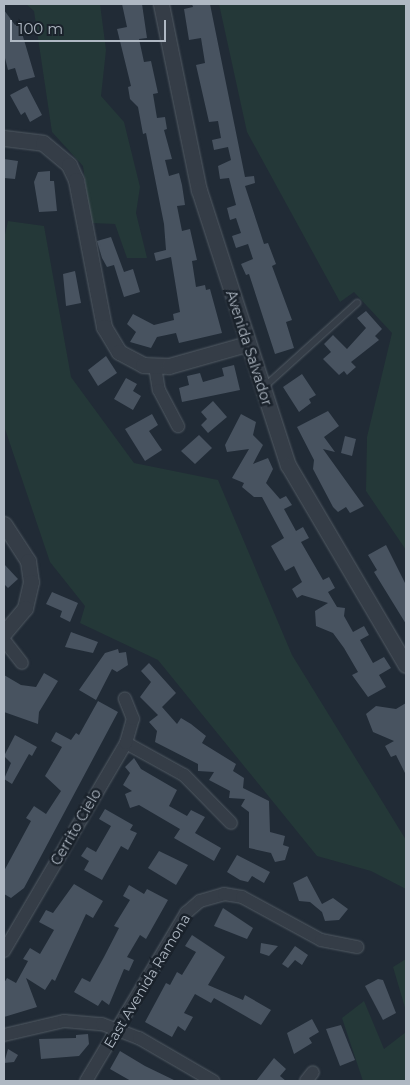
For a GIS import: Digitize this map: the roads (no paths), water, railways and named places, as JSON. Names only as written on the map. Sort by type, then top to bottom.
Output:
[{"type":"street","name":"Avenida Salvador","points":[[162,4],[199,190],[288,465],[406,665]]},
{"type":"street","points":[[4,138],[43,143],[69,165],[76,180],[86,247],[109,339],[131,360],[155,366],[169,366],[248,344]]},
{"type":"street","points":[[155,366],[159,390],[178,426]]},
{"type":"street","points":[[4,524],[28,561],[31,582],[25,608],[4,633]]},
{"type":"street","points":[[4,640],[22,663]]},
{"type":"street","name":"Cerrito Cielo","points":[[4,952],[126,743],[133,719],[125,699]]},
{"type":"street","points":[[126,743],[184,774],[230,823]]},
{"type":"street","name":"East Avenida Ramona","points":[[86,1081],[186,914],[212,896],[242,896],[321,940],[357,947]]},
{"type":"street","points":[[4,1035],[70,1021],[117,1029],[213,1081]]},
{"type":"lane","points":[[262,389],[357,303]]}]
